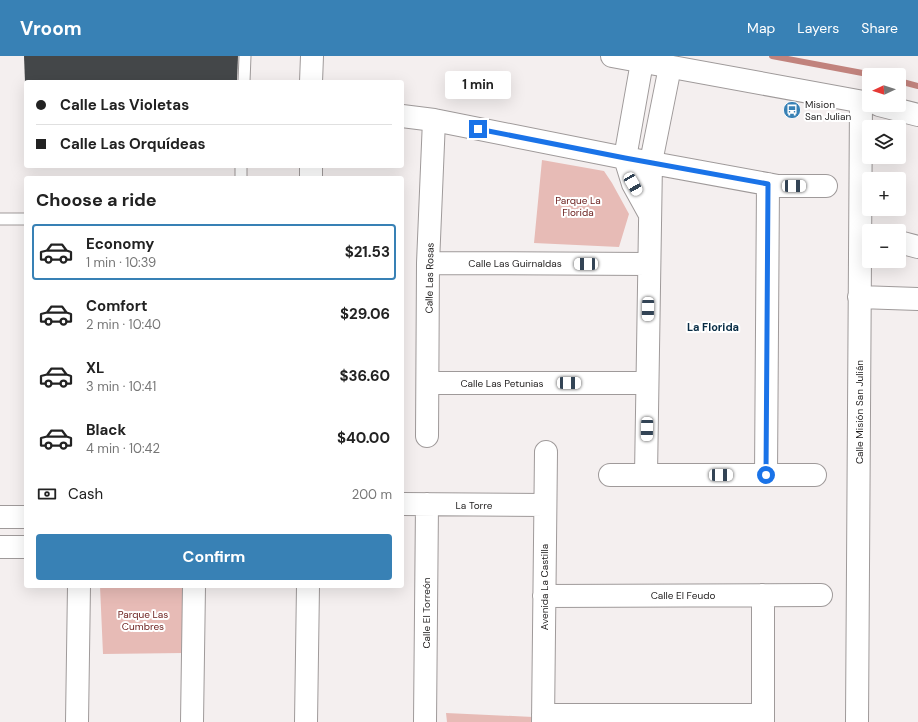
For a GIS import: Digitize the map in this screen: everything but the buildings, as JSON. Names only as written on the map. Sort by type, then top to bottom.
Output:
[{"type":"street","points":[[311,80],[312,56]]},
{"type":"street","points":[[612,56],[862,102]]},
{"type":"street","points":[[642,62],[625,158],[633,184],[649,213]]},
{"type":"street","points":[[646,475],[651,162],[670,66]]},
{"type":"street","name":"Calle Misión San Julián","points":[[864,224],[870,112]]},
{"type":"street","points":[[906,112],[918,115]]},
{"type":"street","points":[[404,116],[434,120],[625,158],[778,186],[826,186]]},
{"type":"street","name":"Calle Las Rosas","points":[[427,436],[428,263],[434,120]]},
{"type":"street","points":[[766,475],[768,184]]},
{"type":"street","points":[[906,244],[918,247]]},
{"type":"street","name":"Calle Misión San Julián","points":[[857,722],[859,297],[862,260]]},
{"type":"street","name":"Calle Las Guirnaldas","points":[[428,263],[649,264]]},
{"type":"street","points":[[859,297],[918,299]]},
{"type":"street","name":"Calle Las Petunias","points":[[428,383],[647,384]]},
{"type":"street","name":"Avenida La Castilla","points":[[543,719],[546,452]]},
{"type":"street","points":[[610,475],[815,476]]},
{"type":"street","name":"La Torre","points":[[404,504],[545,505]]},
{"type":"street","name":"Calle El Torreón","points":[[425,722],[427,504]]},
{"type":"street","points":[[0,517],[24,517]]},
{"type":"street","points":[[0,548],[24,547]]},
{"type":"street","points":[[77,722],[79,588]]},
{"type":"street","points":[[192,722],[194,588]]},
{"type":"street","points":[[306,722],[308,588]]},
{"type":"street","points":[[543,719],[763,718],[764,595]]},
{"type":"street","name":"Calle El Feudo","points":[[544,596],[821,595]]},
{"type":"lane","points":[[244,80],[245,56]]},
{"type":"lane","points":[[0,219],[24,219]]},
{"type":"green space","name":"Parque La Florida","points":[[542,160],[604,171],[629,214],[619,247],[534,243]]},
{"type":"green space","name":"Parque Las Cumbres","points":[[100,588],[185,588],[183,653],[103,654]]},
{"type":"green space","points":[[446,713],[533,717],[532,722],[447,722]]},
{"type":"waterway","points":[[772,56],[862,73]]},
{"type":"waterway","points":[[906,83],[918,86]]},
{"type":"place","name":"Mision San Julian","points":[[792,110]]},
{"type":"district","name":"La Florida","points":[[713,327]]},
{"type":"route","points":[[478,129],[768,184],[766,475]]}]
